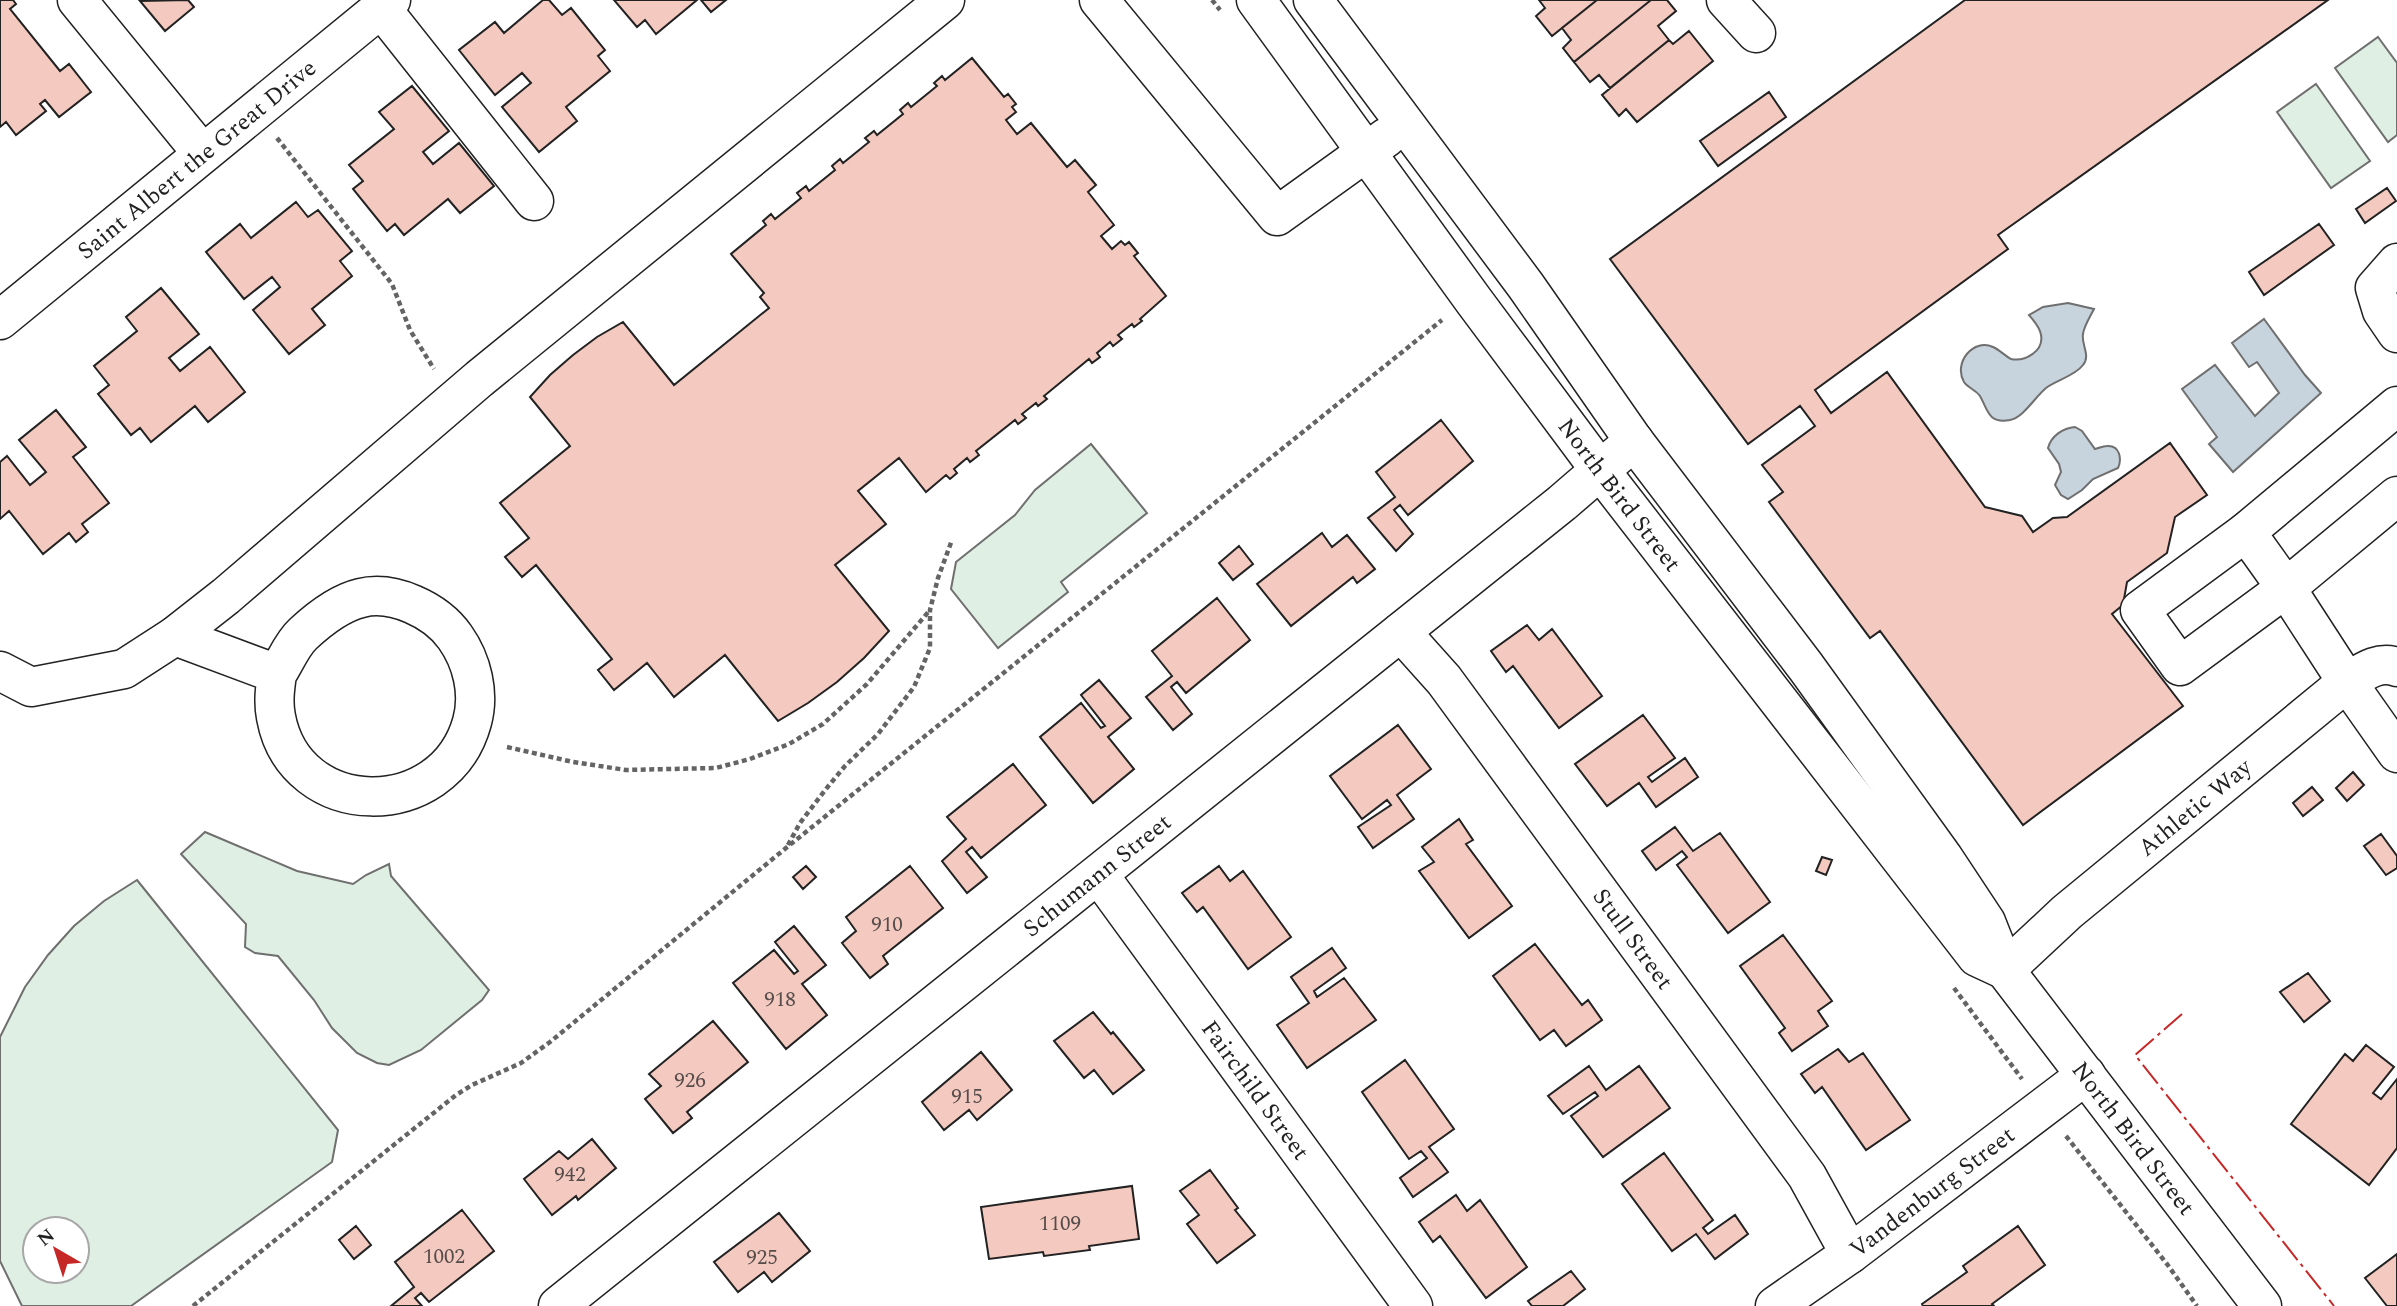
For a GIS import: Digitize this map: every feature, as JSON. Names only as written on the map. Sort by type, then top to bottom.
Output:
[{"type":"street","points":[[76,0],[202,153]]},
{"type":"street","points":[[0,671],[31,687],[124,669],[175,636],[226,596],[457,398],[945,0]]},
{"type":"street","points":[[1099,0],[1277,216],[1405,123]]},
{"type":"street","name":"North Bird Street","points":[[1256,0],[1600,470],[1977,957],[2005,970]]},
{"type":"street","name":"North Bird Street","points":[[1313,0],[1526,285],[1634,441],[1805,667],[1943,856],[1986,922],[2005,970],[2262,1306]]},
{"type":"street","points":[[1726,0],[1756,33]]},
{"type":"street","points":[[386,4],[534,201]]},
{"type":"street","name":"Saint Albert the Great Drive","points":[[0,320],[386,4]]},
{"type":"street","points":[[2397,263],[2375,288],[2382,311],[2397,333]]},
{"type":"street","points":[[2397,407],[2246,532],[2140,610],[2180,666],[2286,588],[2397,496]]},
{"type":"street","name":"Schumann Street","points":[[558,1306],[1401,632],[1634,441]]},
{"type":"street","points":[[2246,532],[2397,753]]},
{"type":"street","points":[[382,597],[403,601],[439,620],[454,635],[465,652],[472,671],[474,713],[468,734],[458,753],[444,770],[427,783],[408,792],[387,797],[355,795],[325,785],[307,772],[293,756],[282,738],[276,717],[274,696],[277,674],[300,636],[328,614],[362,598],[382,597]]},
{"type":"street","name":"Stull Street","points":[[1401,632],[1444,680],[1807,1176],[1850,1254]]},
{"type":"street","points":[[175,636],[277,674]]},
{"type":"street","name":"Athletic Way","points":[[2005,970],[2067,912],[2347,682],[2371,667],[2388,664],[2397,667]]},
{"type":"street","name":"Fairchild Street","points":[[1098,875],[1413,1306]]},
{"type":"street","name":"Vandenburg Street","points":[[1775,1306],[1850,1254],[2086,1075]]},
{"type":"path","points":[[255,110],[392,284],[410,330],[433,368],[457,398]]},
{"type":"path","points":[[193,1306],[456,1095],[521,1063],[550,1042],[786,848],[1446,317]]},
{"type":"path","points":[[786,848],[800,823],[826,789],[878,734],[914,687],[930,648],[930,610],[952,540]]},
{"type":"path","points":[[507,747],[573,762],[626,770],[716,768],[750,759],[789,744],[824,724],[867,684],[930,610]]},
{"type":"green space","points":[[2378,37],[2397,63],[2397,135],[2388,142],[2335,68]]},
{"type":"green space","points":[[2316,84],[2370,161],[2331,188],[2277,112]]},
{"type":"green space","points":[[1091,444],[1147,513],[1061,582],[1068,592],[998,648],[951,589],[956,562],[1015,515],[1035,490]]},
{"type":"green space","points":[[205,832],[297,871],[353,884],[389,864],[391,876],[489,990],[482,1000],[421,1050],[389,1065],[377,1063],[357,1053],[332,1028],[314,1000],[278,956],[255,953],[245,947],[246,924],[181,854]]},
{"type":"green space","points":[[137,880],[338,1130],[332,1162],[131,1306],[22,1306],[0,1261],[0,1037],[25,987],[48,955],[74,926],[104,901]]},
{"type":"shaded area","points":[[2068,303],[2094,309],[2084,331],[2086,357],[2083,365],[2046,388],[2015,418],[2003,421],[1993,418],[1978,394],[1964,382],[1961,375],[1963,360],[1972,349],[1986,345],[1996,348],[2011,359],[2027,357],[2037,350],[2041,341],[2039,329],[2029,315],[2043,307]]},
{"type":"shaded area","points":[[2264,319],[2321,393],[2233,472],[2209,444],[2217,437],[2182,389],[2215,365],[2255,416],[2279,393],[2257,362],[2249,367],[2232,343]]},
{"type":"shaded area","points":[[2075,427],[2082,431],[2095,449],[2106,446],[2115,448],[2120,461],[2118,468],[2093,479],[2068,499],[2061,495],[2055,485],[2061,472],[2048,448],[2058,433]]},
{"type":"building","points":[[0,0],[13,0],[16,4],[10,9],[60,71],[69,64],[91,92],[59,117],[45,100],[40,104],[46,111],[16,135],[6,122],[0,127]]},
{"type":"building","points":[[188,0],[194,7],[165,31],[140,1]]},
{"type":"building","points":[[543,0],[549,0],[562,15],[571,8],[605,50],[598,56],[610,71],[566,107],[577,121],[539,152],[502,107],[531,83],[522,73],[495,95],[459,50],[495,22],[504,33]]},
{"type":"building","points":[[614,0],[697,0],[656,34],[645,20],[637,27]]},
{"type":"building","points":[[701,0],[726,0],[711,12]]},
{"type":"building","points":[[1539,0],[1597,0],[1552,36],[1536,16],[1545,8]]},
{"type":"building","points":[[1597,0],[1651,0],[1574,62],[1563,48],[1571,40],[1562,28]]},
{"type":"building","points":[[1651,0],[1667,0],[1676,11],[1658,26],[1669,40],[1610,88],[1599,75],[1590,82],[1574,62]]},
{"type":"building","points":[[1965,0],[2328,0],[1998,235],[2008,249],[1815,390],[1831,413],[1887,372],[1985,507],[2022,516],[2033,532],[2053,518],[2067,517],[2170,443],[2207,495],[2175,517],[2167,553],[2127,582],[2123,605],[2112,614],[2183,706],[2023,825],[1880,631],[1870,638],[1769,502],[1783,492],[1762,465],[1815,426],[1800,406],[1748,444],[1610,259]]},
{"type":"building","points":[[1689,31],[1713,61],[1637,122],[1626,109],[1619,116],[1602,95],[1669,40],[1673,44]]},
{"type":"building","points":[[972,58],[1004,97],[1008,94],[1016,104],[1012,107],[1016,112],[1006,120],[1017,134],[1031,123],[1067,167],[1075,160],[1096,185],[1088,192],[1114,225],[1101,236],[1112,249],[1121,241],[1125,245],[1129,242],[1138,253],[1134,256],[1166,296],[1140,319],[1142,321],[1134,327],[1132,324],[1118,335],[1122,339],[1113,346],[1110,342],[1097,353],[1100,357],[1092,363],[1089,359],[1044,396],[1047,399],[1038,406],[1036,403],[1022,414],[1026,418],[1018,424],[1015,420],[976,451],[979,455],[970,462],[967,458],[954,469],[957,473],[950,479],[946,475],[926,492],[899,458],[858,491],[886,524],[835,565],[889,631],[837,682],[808,703],[778,721],[725,655],[674,697],[647,663],[614,690],[598,670],[612,659],[536,565],[522,577],[505,557],[529,538],[500,503],[570,446],[530,397],[573,355],[623,322],[674,385],[769,308],[760,297],[764,293],[731,254],[766,225],[763,221],[771,214],[775,219],[801,198],[797,193],[806,186],[809,191],[835,170],[832,166],[840,159],[843,163],[869,142],[865,138],[874,131],[877,135],[903,114],[900,110],[908,103],[911,107],[937,86],[934,83],[942,76],[945,80]]},
{"type":"building","points":[[412,86],[449,131],[423,152],[433,164],[459,143],[494,186],[460,213],[448,199],[404,235],[395,224],[387,231],[353,189],[363,181],[349,165],[394,129],[379,112]]},
{"type":"building","points":[[1769,92],[1786,117],[1718,166],[1700,141]]},
{"type":"building","points":[[2387,188],[2396,201],[2365,223],[2356,209]]},
{"type":"building","points":[[296,202],[308,217],[318,210],[352,251],[340,261],[352,276],[312,309],[325,325],[289,354],[253,310],[280,287],[272,277],[244,299],[206,252],[240,224],[251,238]]},
{"type":"building","points":[[2319,224],[2334,245],[2264,295],[2249,272]]},
{"type":"building","points":[[161,288],[199,334],[169,358],[180,371],[210,347],[245,392],[208,422],[195,406],[151,442],[140,428],[131,435],[98,394],[109,385],[94,366],[137,331],[126,317]]},
{"type":"building","points":[[56,410],[86,447],[73,457],[109,503],[82,524],[88,532],[76,542],[69,533],[43,554],[9,511],[0,519],[0,462],[7,456],[30,485],[46,472],[19,440]]},
{"type":"building","points":[[1441,420],[1473,461],[1408,515],[1400,505],[1394,510],[1413,534],[1396,551],[1368,518],[1395,497],[1376,472]]},
{"type":"building","points":[[1322,533],[1332,547],[1347,535],[1375,569],[1357,583],[1353,577],[1291,626],[1257,584]]},
{"type":"building","points":[[1239,546],[1253,564],[1233,580],[1219,563]]},
{"type":"building","points":[[1217,598],[1250,640],[1186,693],[1177,682],[1171,687],[1192,714],[1173,730],[1146,697],[1172,676],[1152,651]]},
{"type":"building","points":[[1527,625],[1539,640],[1552,629],[1602,696],[1559,728],[1513,666],[1506,672],[1491,651]]},
{"type":"building","points":[[1099,680],[1131,718],[1108,737],[1134,769],[1093,803],[1040,737],[1081,703],[1101,728],[1105,726],[1081,695]]},
{"type":"building","points":[[1643,715],[1675,758],[1648,777],[1652,782],[1685,758],[1698,777],[1656,807],[1639,783],[1607,806],[1575,764]]},
{"type":"building","points":[[1398,725],[1431,769],[1397,795],[1414,819],[1373,848],[1358,827],[1391,805],[1387,800],[1362,819],[1330,776]]},
{"type":"building","points":[[1013,764],[1046,805],[981,858],[972,847],[966,852],[987,877],[967,893],[942,861],[966,839],[947,817]]},
{"type":"building","points":[[2353,772],[2364,785],[2347,801],[2336,788]]},
{"type":"building","points":[[2312,787],[2323,800],[2303,816],[2293,803]]},
{"type":"building","points":[[1459,819],[1473,840],[1466,844],[1512,906],[1469,938],[1419,871],[1434,862],[1422,847]]},
{"type":"building","points":[[1675,827],[1693,851],[1720,833],[1770,902],[1728,933],[1677,865],[1687,857],[1682,851],[1656,870],[1642,851]]},
{"type":"building","points":[[2381,834],[2397,856],[2397,868],[2386,875],[2364,846]]},
{"type":"building","points":[[1822,857],[1832,860],[1826,875],[1816,871]]},
{"type":"building","points":[[806,866],[816,877],[803,889],[793,877]]},
{"type":"building","points":[[910,866],[943,908],[883,956],[888,964],[870,978],[842,943],[856,931],[846,917]]},
{"type":"building","points":[[1219,866],[1230,881],[1243,871],[1291,937],[1248,969],[1203,907],[1197,912],[1182,893]]},
{"type":"building","points":[[794,926],[826,965],[802,984],[827,1015],[786,1049],[733,983],[774,950],[794,974],[798,971],[775,942]]},
{"type":"building","points":[[1783,935],[1832,1001],[1818,1011],[1828,1026],[1792,1051],[1779,1033],[1785,1028],[1740,966]]},
{"type":"building","points":[[1535,944],[1582,1005],[1588,1000],[1602,1020],[1566,1046],[1554,1030],[1540,1040],[1493,976]]},
{"type":"building","points":[[1332,948],[1346,968],[1314,991],[1317,997],[1344,978],[1376,1020],[1307,1068],[1277,1025],[1309,1003],[1291,977]]},
{"type":"building","points":[[2308,973],[2330,1001],[2304,1022],[2280,992]]},
{"type":"building","points":[[1093,1012],[1144,1070],[1113,1094],[1094,1070],[1084,1078],[1054,1041]]},
{"type":"building","points":[[713,1021],[748,1062],[687,1112],[692,1118],[673,1133],[645,1099],[661,1086],[649,1074]]},
{"type":"building","points":[[2366,1045],[2394,1067],[2373,1093],[2381,1099],[2397,1079],[2397,1148],[2369,1185],[2291,1124],[2345,1054],[2353,1061]]},
{"type":"building","points":[[1838,1049],[1849,1062],[1863,1053],[1910,1120],[1866,1150],[1822,1087],[1815,1093],[1801,1074]]},
{"type":"building","points":[[981,1052],[1012,1090],[977,1120],[969,1110],[944,1130],[922,1102]]},
{"type":"building","points":[[1405,1060],[1454,1129],[1429,1147],[1448,1172],[1413,1197],[1400,1178],[1427,1158],[1421,1151],[1409,1159],[1362,1092]]},
{"type":"building","points":[[1589,1066],[1606,1090],[1639,1066],[1670,1108],[1603,1157],[1571,1116],[1598,1096],[1595,1092],[1563,1114],[1548,1096]]},
{"type":"building","points":[[592,1139],[616,1168],[578,1200],[576,1196],[552,1215],[524,1179],[559,1151],[568,1159]]},
{"type":"building","points":[[1664,1153],[1713,1220],[1703,1228],[1708,1234],[1735,1215],[1748,1234],[1715,1259],[1696,1234],[1672,1251],[1622,1184]]},
{"type":"building","points":[[1210,1170],[1238,1208],[1235,1210],[1255,1235],[1217,1263],[1187,1224],[1199,1215],[1180,1191]]},
{"type":"building","points":[[1132,1186],[1139,1239],[1089,1246],[1090,1250],[1044,1256],[1043,1252],[989,1259],[981,1207]]},
{"type":"building","points":[[1456,1195],[1467,1211],[1480,1200],[1527,1267],[1486,1298],[1440,1236],[1433,1242],[1419,1222]]},
{"type":"building","points":[[462,1210],[494,1251],[429,1302],[421,1293],[415,1298],[422,1306],[391,1306],[414,1287],[395,1262]]},
{"type":"building","points":[[779,1213],[810,1251],[772,1282],[764,1272],[738,1292],[714,1262]]},
{"type":"building","points":[[356,1226],[371,1245],[354,1259],[339,1240]]},
{"type":"building","points":[[2018,1226],[2045,1265],[1992,1304],[1994,1306],[1923,1306],[1922,1304],[1967,1272],[1963,1266]]},
{"type":"building","points":[[2397,1254],[2397,1306],[2387,1306],[2365,1278]]},
{"type":"building","points":[[1571,1271],[1585,1289],[1563,1306],[1532,1306],[1528,1301]]},
{"type":"power","points":[[2182,1014],[2135,1055],[2334,1306]]}]
